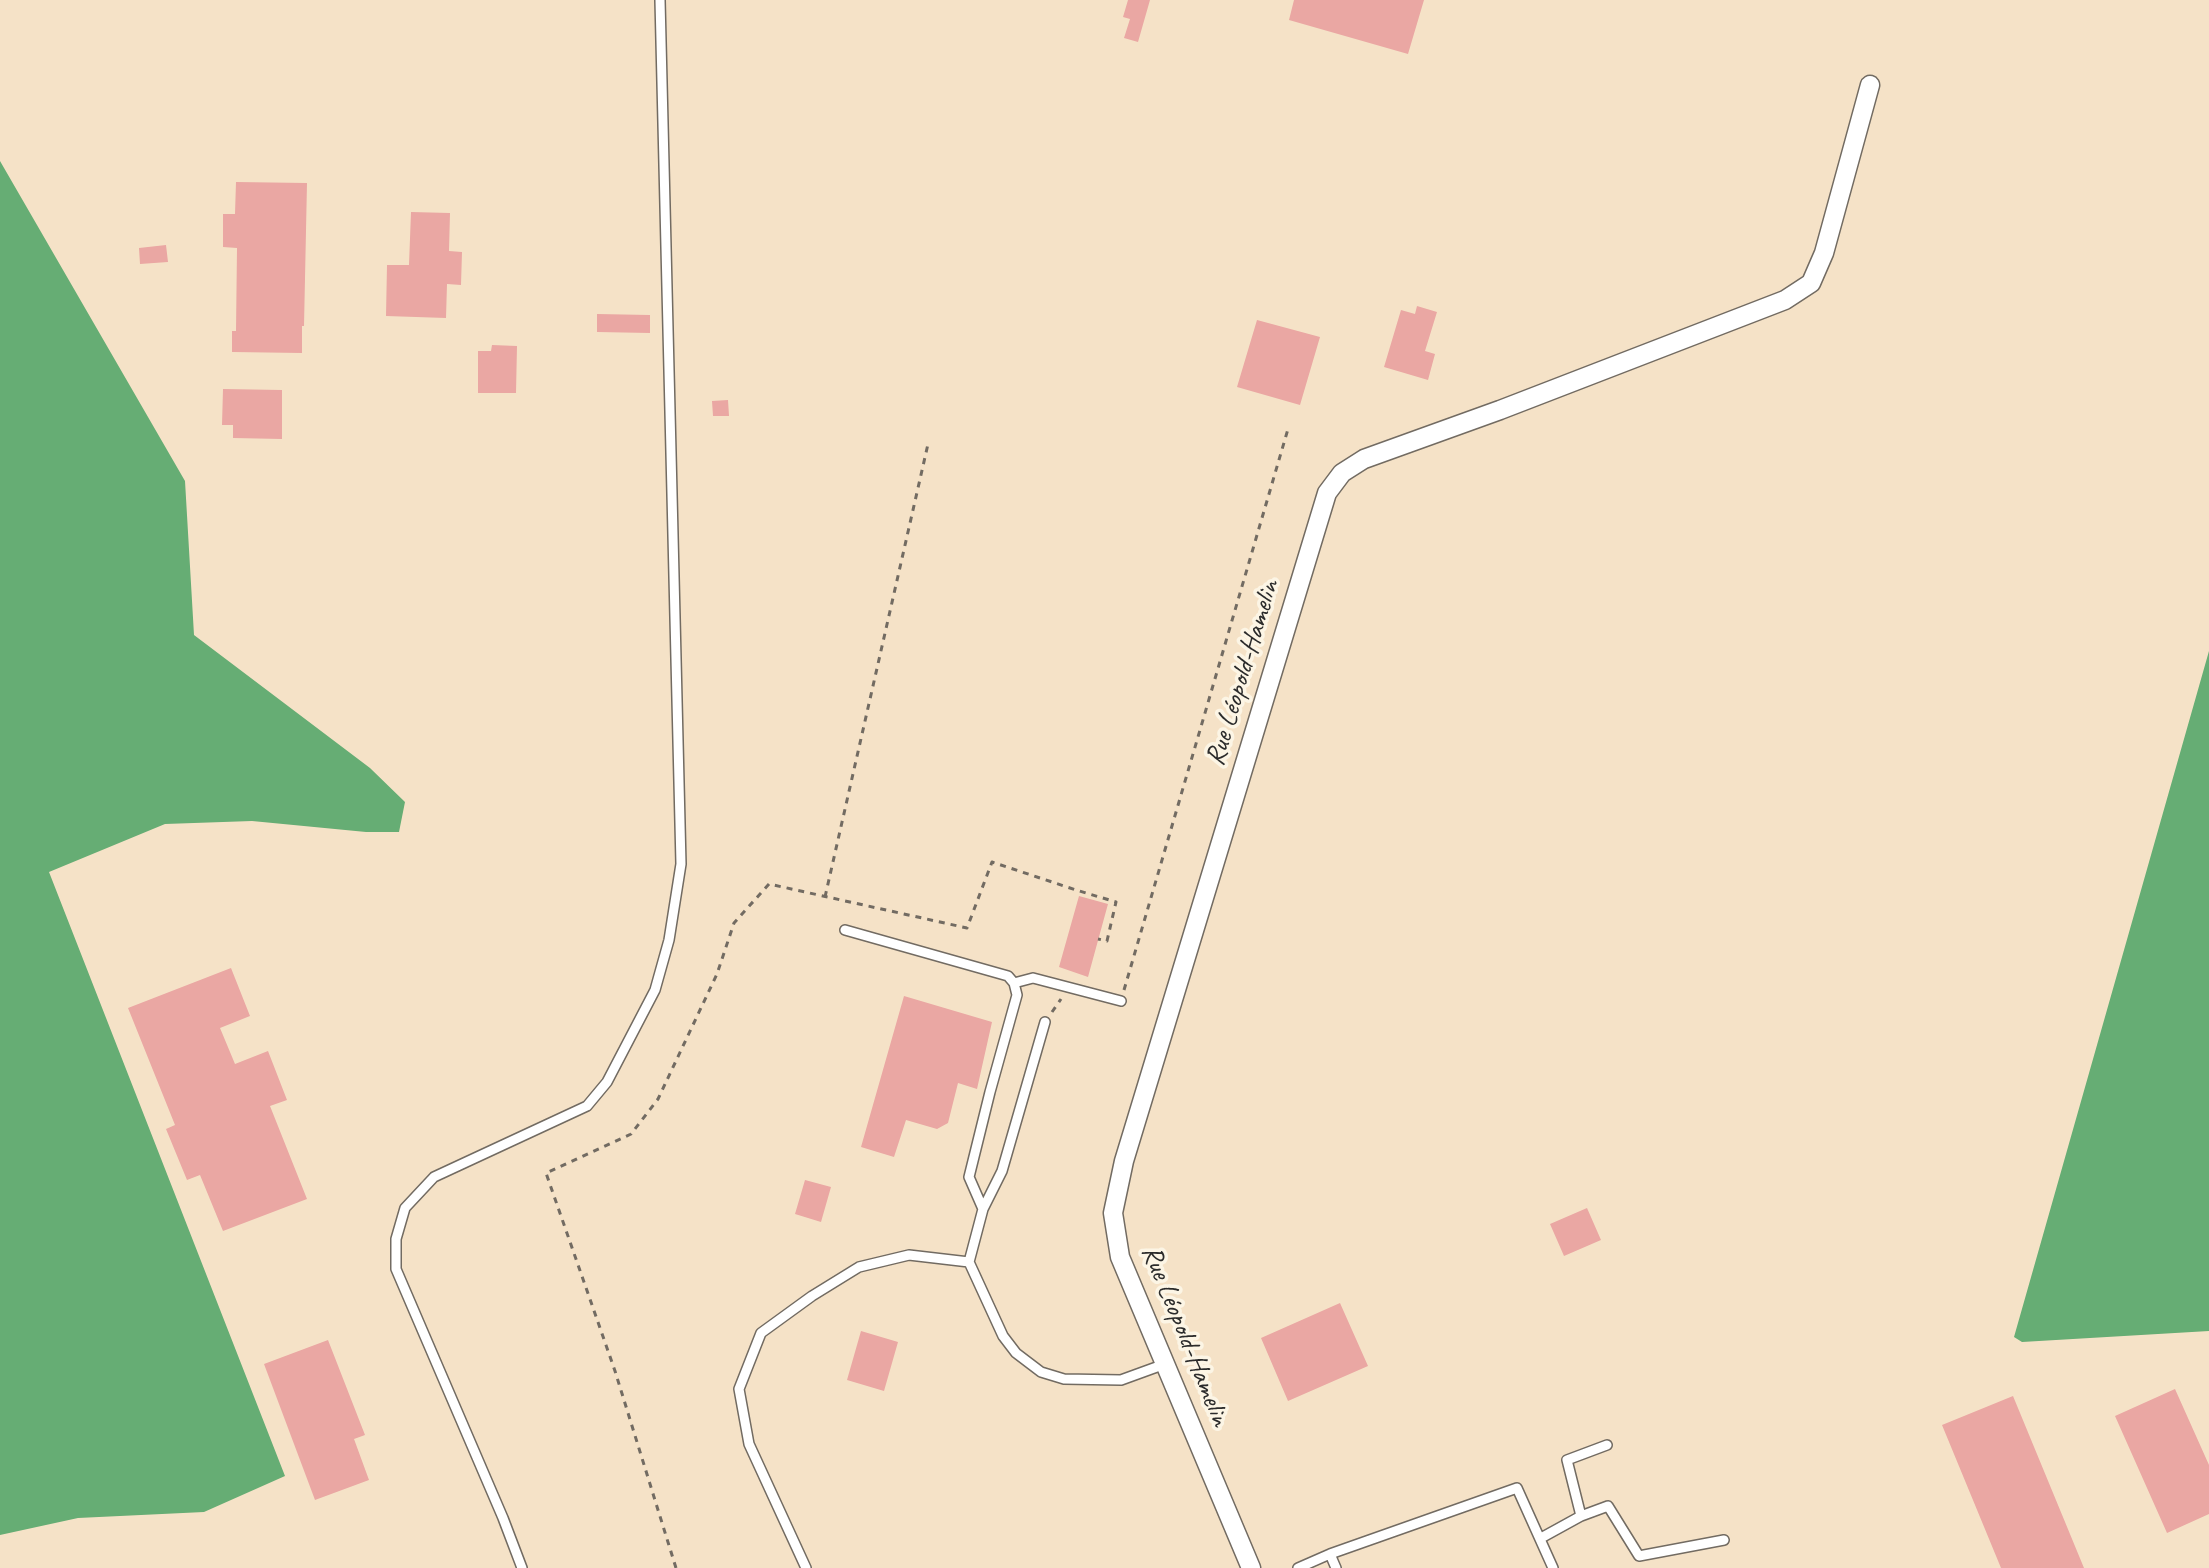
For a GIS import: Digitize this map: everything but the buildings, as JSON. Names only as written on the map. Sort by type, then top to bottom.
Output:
[{"type":"street","name":"Rue Léopold-Hamelin","points":[[1251,1568],[1120,1257],[1113,1213],[1124,1161],[1327,493],[1342,473],[1364,459],[1785,300],[1811,283],[1824,253],[1870,85]]},
{"type":"lane","points":[[522,1568],[396,1269],[396,1239],[405,1208],[434,1177],[587,1106],[607,1082],[655,990],[669,940],[681,864],[660,0]]},
{"type":"lane","points":[[845,930],[1008,976],[1014,983],[1017,995],[969,1177],[983,1209]]},
{"type":"lane","points":[[1014,983],[1033,978],[1121,1001]]},
{"type":"lane","points":[[1045,1022],[1002,1171],[983,1209],[969,1262],[1003,1336],[1016,1353],[1041,1372],[1064,1379],[1121,1380],[1165,1364]]},
{"type":"lane","points":[[806,1568],[749,1444],[739,1389],[761,1333],[859,1267],[909,1255],[969,1262]]},
{"type":"lane","points":[[1581,1516],[1567,1460],[1607,1445]]},
{"type":"lane","points":[[1298,1568],[1517,1488],[1553,1568]]},
{"type":"lane","points":[[1541,1538],[1581,1516],[1608,1506],[1639,1556],[1724,1540]]},
{"type":"lane","points":[[1330,1554],[1336,1568]]},
{"type":"path","points":[[1121,1001],[1288,429]]},
{"type":"path","points":[[825,897],[928,444]]},
{"type":"path","points":[[676,1568],[615,1371],[546,1173],[631,1134],[640,1123],[658,1099],[692,1030],[717,974],[734,923],[769,884],[967,928],[992,862],[1092,897],[1116,902],[1107,941],[1098,939]]},
{"type":"green space","points":[[0,161],[185,481],[194,635],[370,768],[405,802],[399,832],[366,832],[252,821],[165,824],[49,872],[285,1476],[204,1512],[78,1518],[0,1535]]},
{"type":"green space","points":[[2209,651],[2209,1331],[2022,1342],[2014,1337]]}]
